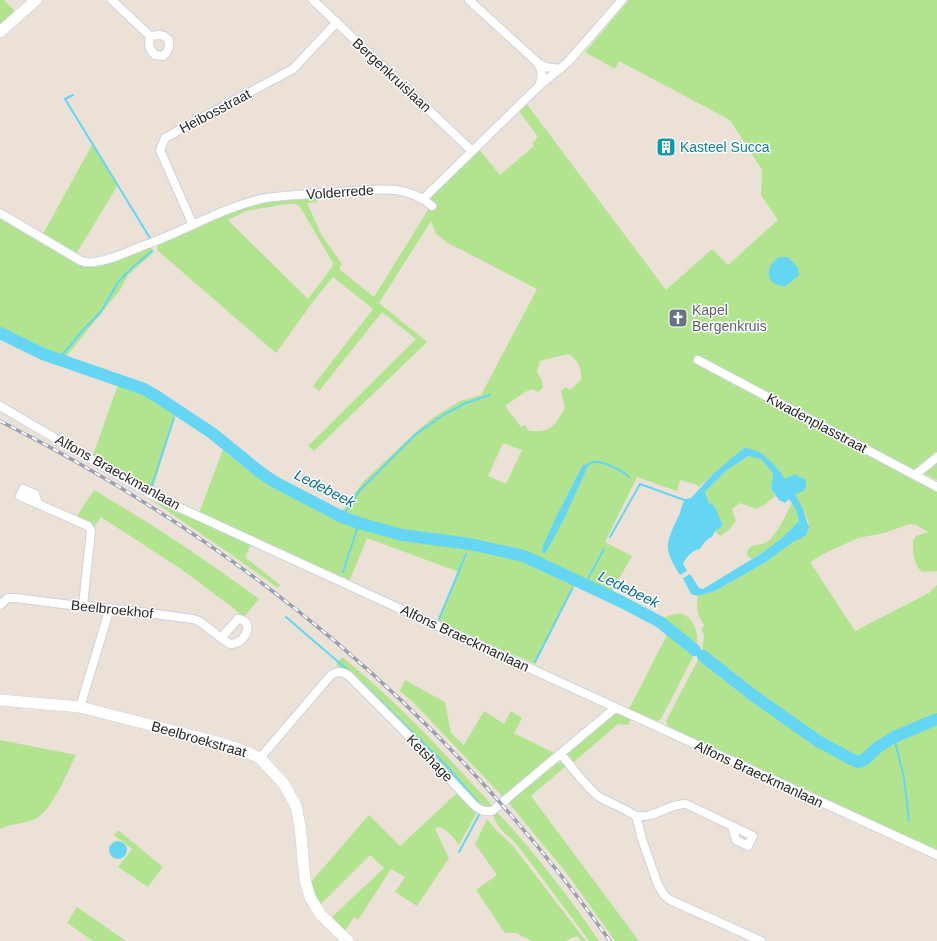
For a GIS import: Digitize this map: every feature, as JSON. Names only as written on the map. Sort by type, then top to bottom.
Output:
[{"type":"street","points":[[0,32],[36,0]]},
{"type":"street","points":[[112,0],[150,36]]},
{"type":"street","name":"Bergenkruislaan","points":[[313,0],[472,151]]},
{"type":"street","points":[[469,0],[538,63],[545,67],[560,69]]},
{"type":"street","points":[[432,206],[423,199],[539,86],[568,62],[622,0]]},
{"type":"street","name":"Heibosstraat","points":[[193,225],[160,150],[165,138],[293,69],[337,22]]},
{"type":"street","points":[[538,63],[542,70],[542,78],[539,86]]},
{"type":"street","name":"Volderrede","points":[[0,213],[86,263],[99,262],[141,247],[246,203],[260,199],[390,188],[406,192],[423,199]]},
{"type":"street","name":"Kwadenplasstraat","points":[[698,360],[937,487]]},
{"type":"street","name":"Alfons Braeckmanlaan","points":[[0,406],[152,495],[937,856]]},
{"type":"street","points":[[915,475],[937,456]]},
{"type":"street","points":[[38,504],[88,526],[91,531],[83,605]]},
{"type":"street","name":"Beelbroekhof","points":[[0,605],[8,598],[12,598],[110,608],[193,619],[199,621],[221,638]]},
{"type":"street","points":[[80,707],[110,608]]},
{"type":"street","name":"Ketshage","points":[[260,758],[331,674],[337,671],[348,675],[406,733],[475,806],[485,812],[492,811],[615,708]]},
{"type":"street","name":"Beelbroekstraat","points":[[0,700],[80,707],[221,743],[260,758],[284,784],[296,806],[300,826],[305,880],[310,897],[320,914],[348,941]]},
{"type":"street","points":[[561,754],[600,797],[626,809],[636,816],[649,816],[680,804],[686,804],[732,826]]},
{"type":"street","points":[[636,816],[642,840],[658,885],[664,895],[670,900],[761,941]]},
{"type":"green space","points":[[0,0],[4,0],[15,11],[0,25]]},
{"type":"green space","points":[[629,0],[937,0],[937,480],[925,474],[921,482],[937,491],[937,571],[922,572],[919,569],[913,553],[913,540],[916,536],[928,532],[916,525],[910,524],[884,533],[858,538],[823,554],[810,562],[855,631],[929,593],[937,585],[937,850],[880,826],[668,727],[666,721],[702,652],[704,635],[701,628],[705,626],[700,619],[698,612],[698,596],[715,591],[766,562],[793,542],[800,539],[809,523],[803,509],[779,470],[745,447],[699,487],[680,480],[677,491],[637,477],[605,542],[632,556],[612,591],[661,619],[674,614],[682,614],[691,621],[696,631],[697,643],[695,653],[661,719],[657,721],[629,709],[668,633],[658,624],[586,589],[575,585],[535,664],[439,622],[459,572],[367,538],[350,580],[199,513],[224,447],[258,475],[357,528],[374,530],[401,537],[445,543],[465,548],[488,549],[546,567],[569,580],[572,573],[538,557],[500,545],[458,537],[403,531],[342,511],[363,482],[418,430],[434,417],[460,401],[481,395],[537,289],[448,243],[436,234],[431,221],[379,303],[427,342],[314,451],[308,446],[416,339],[382,312],[319,391],[313,386],[373,309],[333,277],[276,353],[157,250],[158,243],[246,205],[315,195],[317,202],[307,203],[322,236],[342,264],[339,269],[374,297],[428,210],[427,206],[435,210],[431,199],[432,195],[478,148],[500,175],[534,146],[532,143],[538,137],[519,111],[526,103],[666,290],[712,249],[728,265],[778,220],[761,195],[762,170],[730,120],[619,61],[615,69],[585,52]],"holes":[[[286,204],[296,204],[300,207],[333,263],[332,267],[308,299],[228,220],[246,211]],[[568,354],[579,365],[581,380],[570,390],[566,387],[561,391],[565,408],[552,427],[543,431],[529,431],[525,425],[521,427],[505,406],[525,392],[533,389],[538,392],[543,388],[542,381],[537,372],[540,361]],[[503,443],[522,450],[506,484],[488,476]]]},
{"type":"green space","points":[[93,143],[118,185],[76,254],[43,234]]},
{"type":"green space","points":[[0,217],[87,267],[151,247],[154,252],[128,275],[120,290],[61,363],[43,357],[0,337]]},
{"type":"green space","points":[[119,382],[149,395],[176,413],[152,491],[93,455]]},
{"type":"green space","points":[[750,456],[761,459],[773,473],[771,489],[775,496],[764,505],[756,509],[740,503],[732,509],[736,521],[730,529],[720,536],[715,531],[723,526],[717,510],[709,503],[705,492],[727,470]]},
{"type":"green space","points":[[94,490],[178,542],[259,599],[244,617],[181,569],[101,517],[94,527],[77,516]]},
{"type":"green space","points":[[151,497],[251,544],[245,557],[280,585],[278,588],[150,499]]},
{"type":"green space","points":[[792,503],[799,521],[777,543],[751,559],[747,555],[748,549],[755,545],[769,541]]},
{"type":"green space","points":[[342,657],[382,691],[420,728],[492,805],[491,808],[483,809],[340,669],[336,664]]},
{"type":"green space","points":[[405,680],[445,702],[451,733],[464,745],[484,711],[504,724],[511,711],[522,718],[514,733],[556,754],[504,798],[413,702],[400,691]]},
{"type":"green space","points":[[615,713],[629,718],[630,721],[628,725],[618,724],[574,762],[567,754]]},
{"type":"green space","points":[[0,740],[76,755],[54,799],[42,814],[31,821],[0,829]]},
{"type":"green space","points":[[561,762],[566,766],[531,796],[639,941],[615,941],[568,875],[508,802],[550,766]]},
{"type":"green space","points":[[458,792],[477,812],[459,845],[445,830],[439,827],[435,829],[449,858],[417,906],[395,892],[405,877],[391,869],[358,920],[354,917],[345,931],[332,917],[384,868],[370,855],[320,905],[316,899],[311,882],[369,815],[400,846]]},
{"type":"green space","points":[[497,812],[550,874],[599,941],[589,941],[518,846],[495,821],[493,815]]},
{"type":"green space","points":[[487,819],[513,846],[586,941],[581,941],[577,936],[567,941],[532,941],[516,933],[505,933],[476,890],[497,875],[475,844]]},
{"type":"green space","points":[[118,830],[163,867],[148,887],[118,867],[132,849],[114,835]]},
{"type":"green space","points":[[77,907],[126,941],[93,941],[67,923]]},
{"type":"water","points":[[779,257],[788,257],[798,268],[799,275],[786,286],[774,283],[769,276],[771,266]]},
{"type":"water","points":[[745,447],[762,453],[779,470],[785,479],[795,474],[806,480],[804,491],[795,494],[803,509],[809,528],[806,535],[793,542],[766,562],[715,591],[698,596],[691,594],[683,578],[690,574],[699,588],[703,589],[762,553],[782,538],[799,521],[796,510],[789,499],[785,503],[779,500],[771,489],[773,473],[761,459],[749,456],[727,470],[705,492],[709,503],[712,504],[717,510],[723,526],[715,531],[712,537],[704,543],[700,549],[692,552],[688,556],[683,563],[687,571],[680,575],[670,557],[668,544],[684,501],[691,498],[714,473]]},
{"type":"water","points":[[589,464],[563,521],[545,554],[542,552],[543,546],[557,515],[583,465]]},
{"type":"water","points":[[118,841],[124,844],[127,850],[124,856],[118,859],[112,856],[109,850],[112,844]]},
{"type":"waterway","points":[[73,95],[65,99],[150,238]]},
{"type":"waterway","points":[[59,359],[84,329],[100,313],[119,281],[152,251]]},
{"type":"waterway","name":"Ledebeek","points":[[0,333],[43,354],[144,389],[212,433],[273,481],[342,517],[402,535],[470,544],[524,556],[622,602],[660,622],[695,650]]},
{"type":"waterway","points":[[342,517],[360,490],[416,434],[445,414],[466,403],[490,395]]},
{"type":"waterway","points":[[151,488],[174,418]]},
{"type":"waterway","points":[[589,464],[594,462],[603,463],[618,469],[629,477]]},
{"type":"waterway","points":[[610,537],[640,484],[687,501]]},
{"type":"waterway","points":[[343,572],[359,523]]},
{"type":"waterway","points":[[585,584],[604,549]]},
{"type":"waterway","points":[[439,619],[466,554]]},
{"type":"waterway","points":[[535,662],[572,589]]},
{"type":"waterway","points":[[286,617],[350,672]]},
{"type":"waterway","name":"Ledebeek","points":[[703,656],[754,696],[818,741],[858,762],[864,760],[878,747],[894,737],[937,719]]},
{"type":"waterway","points":[[361,682],[446,765],[481,806]]},
{"type":"waterway","points":[[894,737],[904,778],[909,821]]},
{"type":"waterway","points":[[459,852],[479,815]]},
{"type":"railway","points":[[0,421],[91,470],[177,523],[259,581],[337,643],[411,710],[482,782],[548,859],[610,941]]},
{"type":"place","name":"Kasteel Succa","points":[[666,147]]},
{"type":"place","name":"Kapel Bergenkruis","points":[[678,318]]}]
